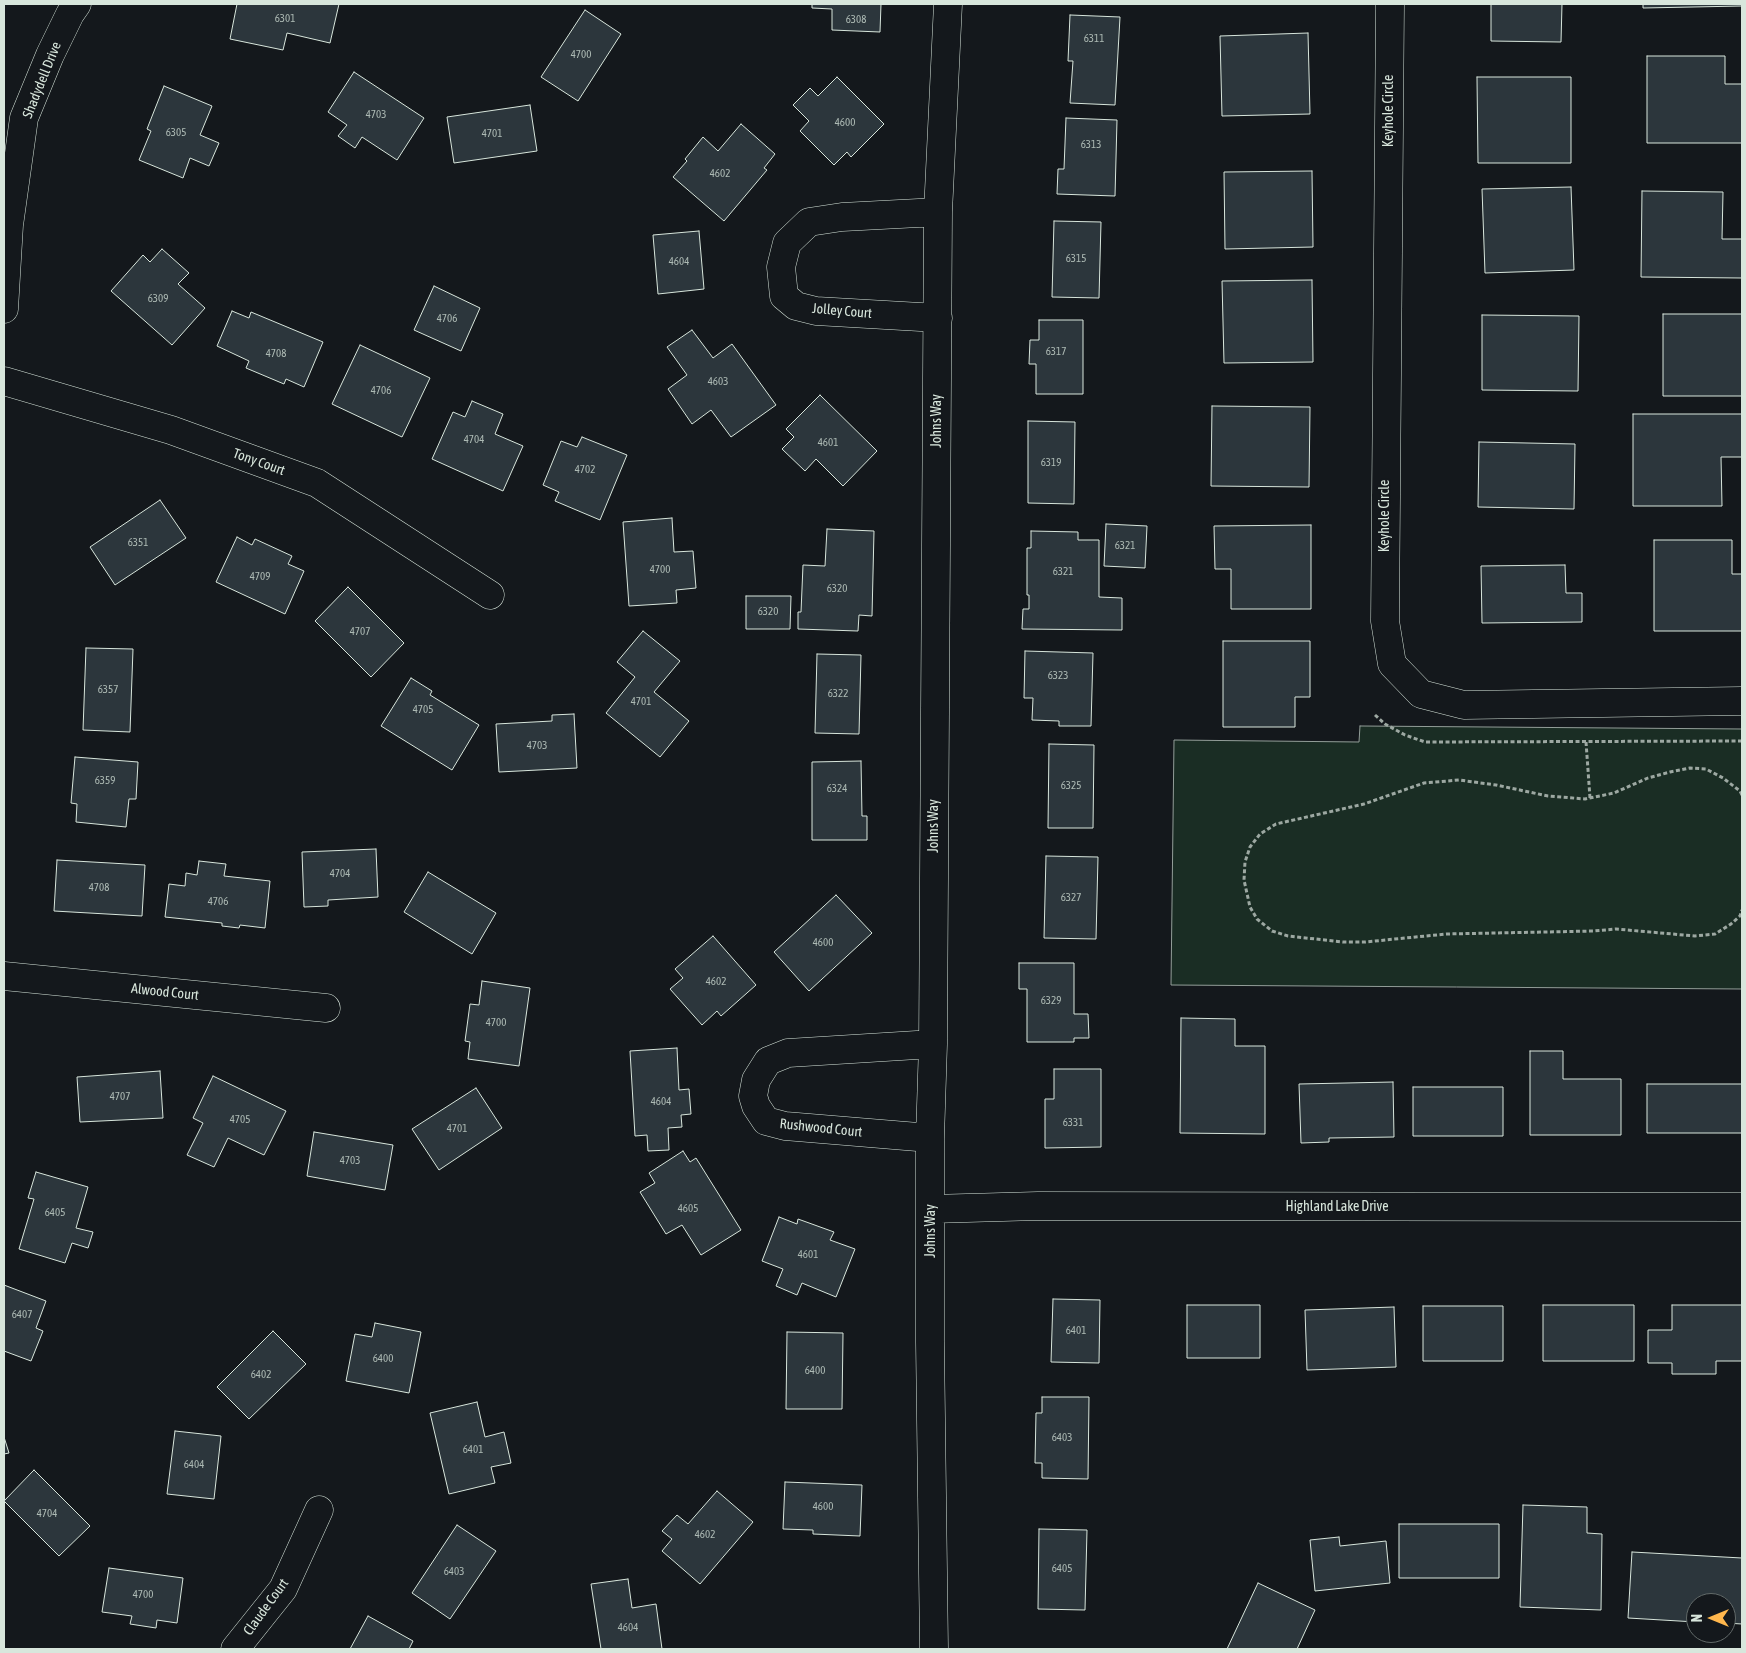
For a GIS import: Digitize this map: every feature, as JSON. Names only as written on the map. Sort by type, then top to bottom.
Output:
[{"type":"street","name":"Shadydell Drive","points":[[4,309],[9,224],[24,118],[50,55],[70,14],[77,4]]},
{"type":"street","name":"Johns Way","points":[[934,1649],[930,1342],[930,1138],[933,1044],[938,212],[948,4]]},
{"type":"street","name":"Keyhole Circle","points":[[1390,4],[1384,621],[1392,664],[1421,694],[1464,705],[1742,701]]},
{"type":"street","name":"Jolley Court","points":[[938,212],[842,217],[809,222],[787,243],[780,267],[784,296],[796,306],[816,311],[938,318]]},
{"type":"street","name":"Tony Court","points":[[4,381],[171,430],[317,484],[490,595]]},
{"type":"street","name":"Alwood Court","points":[[4,976],[326,1008]]},
{"type":"street","name":"Rushwood Court","points":[[930,1138],[785,1126],[766,1121],[756,1106],[753,1096],[756,1080],[768,1061],[788,1053],[933,1044]]},
{"type":"street","name":"Highland Lake Drive","points":[[931,1210],[1038,1206],[1742,1207]]},
{"type":"street","name":"Claude Court","points":[[235,1649],[283,1589],[320,1510]]},
{"type":"path","points":[[1375,715],[1385,724],[1405,735],[1425,742],[1742,741]]},
{"type":"path","points":[[1586,742],[1590,798]]},
{"type":"path","points":[[1742,795],[1740,790],[1706,769],[1690,768],[1648,778],[1614,793],[1590,798],[1548,796],[1496,785],[1460,780],[1424,783],[1364,804],[1276,824],[1260,834],[1250,847],[1245,862],[1244,880],[1250,907],[1257,919],[1272,931],[1288,936],[1343,942],[1365,942],[1446,934],[1616,929],[1695,936],[1715,934],[1732,924],[1742,911]]},
{"type":"green space","points":[[1360,726],[1742,729],[1742,989],[1171,985],[1174,740],[1359,742]]},
{"type":"building","points":[[237,4],[339,4],[330,43],[287,33],[283,50],[230,39]]},
{"type":"building","points":[[812,4],[881,4],[880,32],[832,30],[832,9],[812,8]]},
{"type":"building","points":[[1491,4],[1562,4],[1561,42],[1491,41]]},
{"type":"building","points":[[1643,4],[1742,4],[1742,6],[1643,8]]},
{"type":"building","points":[[585,10],[621,34],[578,101],[541,77]]},
{"type":"building","points":[[1070,15],[1120,17],[1115,105],[1070,103],[1073,61],[1068,61]]},
{"type":"building","points":[[1308,33],[1310,114],[1222,116],[1220,36]]},
{"type":"building","points":[[1647,56],[1725,56],[1725,84],[1742,84],[1742,143],[1647,143]]},
{"type":"building","points":[[354,72],[424,118],[397,160],[362,137],[355,148],[338,136],[347,125],[328,112]]},
{"type":"building","points":[[837,77],[884,124],[851,157],[847,152],[834,165],[800,131],[809,121],[793,105],[810,88],[818,96]]},
{"type":"building","points":[[1477,77],[1571,77],[1571,163],[1478,163]]},
{"type":"building","points":[[164,86],[212,106],[200,135],[219,143],[209,166],[190,158],[183,178],[139,160],[151,131],[147,129]]},
{"type":"building","points":[[530,105],[537,151],[454,163],[447,117]]},
{"type":"building","points":[[1066,118],[1117,120],[1115,196],[1057,194],[1058,169],[1064,169]]},
{"type":"building","points":[[741,124],[775,154],[764,168],[767,170],[724,221],[673,177],[687,161],[685,159],[703,137],[718,151]]},
{"type":"building","points":[[1312,171],[1313,247],[1225,249],[1224,172]]},
{"type":"building","points":[[1571,187],[1574,270],[1485,273],[1482,189]]},
{"type":"building","points":[[1642,191],[1723,192],[1722,239],[1742,239],[1742,278],[1641,277]]},
{"type":"building","points":[[1054,221],[1101,222],[1099,298],[1052,297]]},
{"type":"building","points":[[699,231],[704,289],[658,294],[653,235]]},
{"type":"building","points":[[162,249],[189,273],[178,284],[205,308],[172,345],[111,291],[143,255],[150,262]]},
{"type":"building","points":[[1312,280],[1313,362],[1224,363],[1222,281]]},
{"type":"building","points":[[434,286],[480,308],[461,351],[414,330]]},
{"type":"building","points":[[232,311],[249,318],[251,312],[323,342],[304,387],[286,379],[284,384],[246,368],[249,361],[217,346]]},
{"type":"building","points":[[1663,314],[1742,314],[1742,396],[1663,396]]},
{"type":"building","points":[[1482,315],[1579,316],[1578,391],[1482,390]]},
{"type":"building","points":[[1039,320],[1083,320],[1083,394],[1036,394],[1036,364],[1029,364],[1030,340],[1039,340]]},
{"type":"building","points":[[692,330],[713,358],[732,344],[776,405],[731,437],[711,410],[692,424],[668,389],[687,375],[667,347]]},
{"type":"building","points":[[360,345],[430,378],[402,437],[332,404]]},
{"type":"building","points":[[820,395],[877,451],[843,486],[816,459],[805,471],[782,449],[794,437],[786,429]]},
{"type":"building","points":[[472,401],[503,414],[495,434],[523,446],[503,491],[432,459],[453,412],[465,417]]},
{"type":"building","points":[[1212,406],[1310,407],[1309,487],[1211,486]]},
{"type":"building","points":[[1633,414],[1742,414],[1742,457],[1721,457],[1722,506],[1633,506]]},
{"type":"building","points":[[1028,421],[1075,422],[1074,504],[1028,503]]},
{"type":"building","points":[[582,437],[627,455],[600,520],[555,501],[559,492],[543,485],[561,441],[577,447]]},
{"type":"building","points":[[1479,442],[1575,444],[1574,509],[1478,507]]},
{"type":"building","points":[[160,500],[186,538],[115,585],[90,547]]},
{"type":"building","points":[[672,518],[674,552],[693,551],[696,588],[676,590],[677,603],[629,606],[623,522]]},
{"type":"building","points":[[1106,524],[1147,526],[1145,568],[1104,566]]},
{"type":"building","points":[[1311,525],[1311,609],[1231,609],[1231,569],[1215,569],[1214,526]]},
{"type":"building","points":[[827,529],[874,531],[872,616],[859,615],[858,631],[798,629],[798,612],[801,612],[803,565],[825,566]]},
{"type":"building","points":[[1031,531],[1078,532],[1078,540],[1099,540],[1099,597],[1122,598],[1122,630],[1022,629],[1023,609],[1029,609],[1029,595],[1027,595],[1027,548],[1031,548]]},
{"type":"building","points":[[237,537],[252,545],[255,539],[292,556],[288,564],[304,571],[285,614],[216,582]]},
{"type":"building","points":[[1654,540],[1732,540],[1732,574],[1742,574],[1742,631],[1654,631]]},
{"type":"building","points":[[1565,565],[1566,593],[1582,593],[1582,622],[1482,623],[1481,566]]},
{"type":"building","points":[[348,587],[404,643],[371,677],[315,621]]},
{"type":"building","points":[[746,596],[791,596],[790,629],[746,629]]},
{"type":"building","points":[[643,631],[680,661],[654,692],[689,721],[660,757],[606,713],[635,677],[617,662]]},
{"type":"building","points":[[1223,641],[1310,641],[1310,697],[1295,697],[1295,727],[1223,727]]},
{"type":"building","points":[[86,648],[133,649],[130,732],[83,730]]},
{"type":"building","points":[[1025,651],[1093,653],[1091,726],[1059,726],[1059,721],[1032,720],[1033,698],[1024,698]]},
{"type":"building","points":[[817,654],[861,655],[859,734],[815,733]]},
{"type":"building","points":[[411,678],[432,691],[430,695],[479,725],[452,770],[381,726]]},
{"type":"building","points":[[574,714],[577,768],[499,772],[496,724],[552,721],[552,715]]},
{"type":"building","points":[[1049,744],[1094,745],[1093,828],[1048,828]]},
{"type":"building","points":[[75,757],[138,762],[136,799],[129,799],[126,827],[76,822],[77,804],[71,803]]},
{"type":"building","points":[[861,761],[862,816],[867,816],[867,840],[812,840],[812,762]]},
{"type":"building","points":[[376,849],[378,897],[328,900],[328,906],[304,907],[302,852]]},
{"type":"building","points":[[1046,856],[1098,857],[1096,939],[1044,938]]},
{"type":"building","points":[[57,860],[145,865],[142,916],[54,911]]},
{"type":"building","points":[[199,861],[226,864],[224,876],[270,881],[265,928],[240,925],[239,928],[222,926],[222,923],[165,917],[169,884],[185,886],[186,873],[197,875]]},
{"type":"building","points":[[428,872],[496,913],[472,954],[404,912]]},
{"type":"building","points":[[836,895],[872,933],[809,991],[774,952]]},
{"type":"building","points":[[713,936],[756,985],[721,1016],[717,1011],[702,1025],[670,989],[683,978],[675,969]]},
{"type":"building","points":[[1019,963],[1074,963],[1074,1014],[1088,1014],[1089,1038],[1074,1038],[1074,1042],[1027,1042],[1027,989],[1019,989]]},
{"type":"building","points":[[482,981],[530,988],[519,1066],[468,1059],[470,1042],[465,1041],[470,1004],[479,1005]]},
{"type":"building","points":[[1181,1018],[1235,1019],[1235,1046],[1265,1046],[1265,1134],[1180,1133]]},
{"type":"building","points":[[677,1048],[679,1090],[689,1089],[691,1114],[681,1115],[682,1127],[668,1128],[669,1150],[648,1151],[647,1135],[635,1136],[630,1051]]},
{"type":"building","points":[[1530,1051],[1563,1051],[1563,1079],[1621,1079],[1621,1135],[1530,1135]]},
{"type":"building","points":[[1054,1069],[1101,1069],[1101,1147],[1045,1148],[1045,1099],[1054,1099]]},
{"type":"building","points":[[160,1071],[163,1118],[80,1122],[77,1077]]},
{"type":"building","points":[[213,1076],[286,1111],[264,1155],[228,1138],[214,1167],[187,1155],[203,1123],[193,1118]]},
{"type":"building","points":[[1393,1082],[1394,1137],[1329,1138],[1329,1142],[1301,1143],[1299,1084]]},
{"type":"building","points":[[1647,1084],[1742,1084],[1742,1133],[1647,1133]]},
{"type":"building","points":[[1413,1087],[1503,1087],[1503,1136],[1413,1136]]},
{"type":"building","points":[[476,1088],[502,1128],[439,1170],[412,1129]]},
{"type":"building","points":[[314,1132],[393,1145],[385,1190],[307,1176]]},
{"type":"building","points":[[683,1151],[690,1162],[696,1158],[741,1230],[701,1255],[682,1225],[666,1234],[640,1192],[655,1183],[649,1173]]},
{"type":"building","points":[[36,1172],[88,1187],[76,1228],[93,1232],[88,1248],[72,1243],[65,1263],[19,1249],[34,1199],[28,1198]]},
{"type":"building","points":[[779,1217],[797,1224],[798,1219],[834,1232],[830,1240],[855,1249],[836,1297],[802,1283],[797,1295],[776,1286],[783,1269],[762,1261]]},
{"type":"building","points":[[4,1285],[46,1301],[36,1328],[43,1331],[31,1361],[4,1351]]},
{"type":"building","points":[[1053,1299],[1100,1300],[1099,1363],[1051,1362]]},
{"type":"building","points":[[1187,1305],[1260,1305],[1260,1358],[1187,1358]]},
{"type":"building","points":[[1543,1305],[1634,1305],[1634,1361],[1543,1361]]},
{"type":"building","points":[[1672,1305],[1742,1305],[1742,1361],[1716,1361],[1716,1374],[1672,1374],[1672,1363],[1648,1363],[1648,1330],[1672,1330]]},
{"type":"building","points":[[1423,1306],[1503,1306],[1503,1361],[1423,1361]]},
{"type":"building","points":[[1394,1307],[1396,1367],[1307,1370],[1305,1310]]},
{"type":"building","points":[[375,1323],[421,1332],[409,1393],[346,1381],[355,1334],[372,1337]]},
{"type":"building","points":[[273,1331],[306,1364],[249,1419],[217,1387]]},
{"type":"building","points":[[787,1332],[843,1333],[842,1409],[786,1409]]},
{"type":"building","points":[[1042,1397],[1089,1397],[1088,1479],[1042,1478],[1042,1463],[1035,1463],[1036,1413],[1042,1413]]},
{"type":"building","points":[[477,1402],[485,1437],[504,1432],[511,1463],[491,1467],[495,1483],[449,1494],[430,1413]]},
{"type":"building","points":[[175,1431],[221,1436],[214,1499],[167,1494]]},
{"type":"building","points":[[4,1437],[9,1453],[4,1454]]},
{"type":"building","points":[[34,1470],[90,1526],[59,1556],[4,1501]]},
{"type":"building","points":[[785,1482],[862,1485],[860,1536],[813,1534],[813,1530],[783,1529]]},
{"type":"building","points":[[717,1491],[753,1522],[700,1584],[662,1551],[672,1539],[662,1531],[677,1515],[688,1524]]},
{"type":"building","points":[[1523,1505],[1587,1507],[1587,1533],[1602,1534],[1601,1610],[1520,1607]]},
{"type":"building","points":[[1399,1524],[1499,1524],[1499,1578],[1399,1578]]},
{"type":"building","points":[[457,1525],[496,1551],[450,1619],[412,1593]]},
{"type":"building","points":[[1039,1529],[1087,1530],[1085,1610],[1038,1609]]},
{"type":"building","points":[[1339,1537],[1340,1546],[1386,1541],[1390,1583],[1315,1591],[1310,1540]]},
{"type":"building","points":[[1632,1552],[1742,1558],[1742,1624],[1736,1624],[1736,1593],[1686,1593],[1686,1621],[1628,1618]]},
{"type":"building","points":[[109,1568],[183,1578],[177,1623],[157,1620],[156,1628],[130,1624],[132,1616],[102,1612]]},
{"type":"building","points":[[628,1579],[632,1608],[656,1604],[662,1649],[601,1649],[591,1584]]},
{"type":"building","points":[[1258,1583],[1315,1610],[1297,1649],[1227,1649]]},
{"type":"building","points":[[368,1616],[413,1641],[409,1649],[350,1649]]}]
